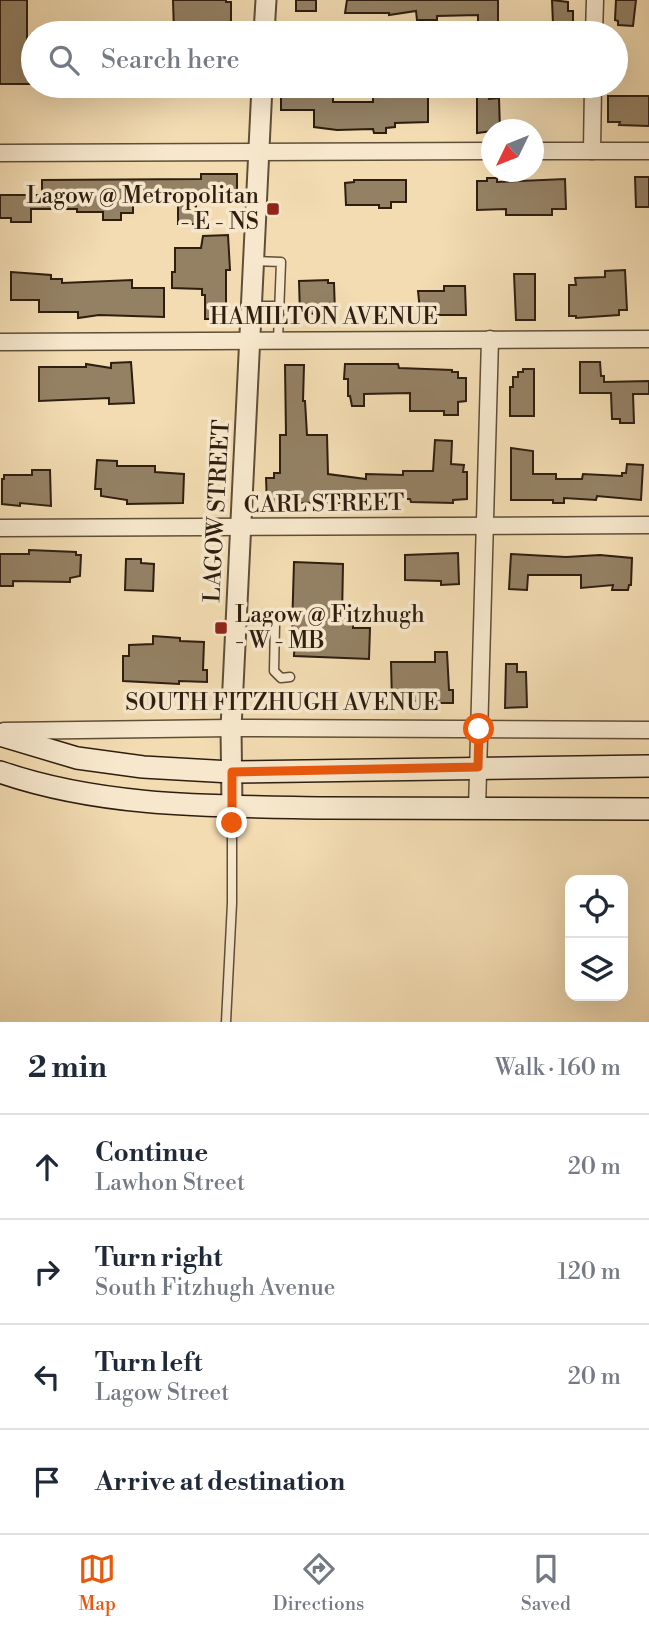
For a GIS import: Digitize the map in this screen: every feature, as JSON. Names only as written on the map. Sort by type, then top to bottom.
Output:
[{"type":"main road","name":"SOUTH FITZHUGH AVENUE","points":[[0,733],[77,758],[142,767],[232,772],[649,766]]},
{"type":"main road","points":[[0,772],[73,791],[129,800],[232,807],[649,809]]},
{"type":"street","points":[[265,21],[266,0]]},
{"type":"street","points":[[594,21],[595,0]]},
{"type":"street","name":"LAGOW STREET","points":[[232,807],[231,728],[261,98]]},
{"type":"street","points":[[592,151],[593,98]]},
{"type":"street","points":[[0,153],[481,151]]},
{"type":"street","points":[[544,151],[649,151]]},
{"type":"street","name":"HAMILTON AVENUE","points":[[0,342],[649,339]]},
{"type":"street","points":[[477,809],[490,340]]},
{"type":"street","name":"CARL STREET","points":[[0,528],[649,525]]},
{"type":"street","name":"SOUTH FITZHUGH AVENUE","points":[[0,733],[231,728],[649,730]]},
{"type":"lane","points":[[253,261],[281,262],[278,340]]},
{"type":"lane","points":[[251,306],[280,306]]},
{"type":"lane","points":[[236,620],[269,619],[275,624],[274,671],[281,678],[290,677]]},
{"type":"lane","name":"LAGOW STREET","points":[[226,1022],[232,884],[232,807]]},
{"type":"building","points":[[0,0],[27,0],[27,21],[21,21],[21,84],[0,84]]},
{"type":"building","points":[[173,0],[231,2],[231,21],[174,21]]},
{"type":"building","points":[[296,0],[316,0],[316,11],[296,11]]},
{"type":"building","points":[[347,0],[498,0],[498,21],[478,21],[478,15],[437,16],[437,20],[417,20],[416,11],[389,15],[345,13]]},
{"type":"building","points":[[552,0],[568,2],[568,11],[573,11],[573,21],[553,21]]},
{"type":"building","points":[[616,0],[636,0],[633,26],[628,26],[628,21],[615,20]]},
{"type":"building","points":[[649,96],[649,126],[608,122],[608,98]]},
{"type":"building","points":[[281,98],[333,98],[333,102],[373,102],[373,98],[428,98],[428,122],[395,123],[395,127],[386,128],[386,133],[374,133],[373,129],[337,130],[314,127],[314,110],[281,110]]},
{"type":"building","points":[[477,98],[499,98],[500,119],[481,119],[481,132],[477,133]]},
{"type":"building","points":[[201,174],[237,174],[237,200],[196,200],[196,224],[178,224],[178,195],[152,195],[152,201],[133,201],[133,213],[121,213],[121,220],[103,220],[103,212],[77,212],[77,209],[31,209],[31,222],[11,222],[11,218],[0,218],[0,195],[42,195],[42,180],[201,179]]},
{"type":"building","points":[[635,177],[649,177],[649,207],[636,207]]},
{"type":"building","points":[[565,179],[566,209],[552,209],[552,215],[506,215],[506,209],[477,210],[477,181],[544,182]]},
{"type":"building","points":[[354,180],[406,180],[406,202],[391,202],[391,208],[379,208],[379,205],[346,205],[345,183]]},
{"type":"building","points":[[228,235],[230,270],[226,270],[226,319],[205,319],[205,295],[202,295],[202,289],[172,288],[175,248],[201,248],[203,236]]},
{"type":"building","points":[[625,270],[627,310],[619,310],[619,315],[576,318],[569,316],[569,285],[576,285],[575,278],[605,277],[605,271]]},
{"type":"building","points":[[11,272],[51,275],[51,279],[62,279],[62,283],[132,280],[132,288],[164,288],[164,317],[99,315],[78,318],[78,312],[39,312],[39,300],[11,300]]},
{"type":"building","points":[[514,274],[535,274],[535,320],[516,320]]},
{"type":"building","points":[[328,280],[328,283],[334,283],[335,313],[300,314],[299,281]]},
{"type":"building","points":[[444,286],[465,286],[466,315],[434,315],[434,319],[421,320],[418,291],[444,291]]},
{"type":"building","points":[[131,362],[134,403],[109,404],[109,398],[39,401],[39,367],[86,367],[86,364],[111,368],[111,363]]},
{"type":"building","points":[[580,362],[600,362],[604,382],[649,381],[649,394],[633,394],[634,423],[620,423],[620,419],[612,419],[611,393],[580,393]]},
{"type":"building","points":[[345,364],[398,364],[399,368],[452,370],[458,372],[458,378],[466,378],[466,401],[458,402],[458,415],[444,415],[444,411],[410,411],[410,393],[364,394],[364,406],[352,406],[348,396],[348,379],[344,379]]},
{"type":"building","points":[[285,365],[304,365],[303,401],[307,435],[327,435],[328,474],[366,479],[366,474],[403,475],[403,471],[433,471],[435,440],[452,441],[451,464],[464,465],[463,472],[467,472],[467,499],[453,500],[453,503],[411,502],[410,499],[374,499],[374,496],[351,495],[351,503],[267,504],[266,478],[274,478],[274,473],[280,473],[280,435],[286,435]]},
{"type":"building","points":[[523,369],[534,369],[534,416],[510,416],[510,387],[513,387],[513,377],[518,377],[518,372],[523,372]]},
{"type":"building","points":[[511,448],[533,451],[533,474],[556,474],[556,479],[582,479],[583,474],[622,476],[622,473],[626,473],[627,464],[643,465],[641,500],[597,496],[596,500],[564,498],[564,503],[553,503],[553,500],[511,500]]},
{"type":"building","points":[[97,460],[117,461],[117,466],[155,466],[155,472],[184,474],[183,503],[127,504],[127,500],[101,496],[101,489],[95,489]]},
{"type":"building","points":[[32,470],[50,470],[51,506],[2,504],[4,475],[32,475]]},
{"type":"building","points":[[29,550],[76,552],[76,555],[81,555],[80,576],[70,578],[70,582],[13,581],[13,586],[0,586],[0,554],[29,554]]},
{"type":"building","points":[[458,553],[459,584],[441,585],[441,581],[405,580],[405,555]]},
{"type":"building","points":[[511,554],[632,558],[631,585],[628,590],[612,590],[613,585],[581,588],[581,575],[528,575],[527,590],[509,589]]},
{"type":"building","points":[[126,559],[141,559],[141,563],[154,564],[153,591],[125,590]]},
{"type":"building","points":[[294,562],[343,564],[342,619],[353,619],[353,628],[370,628],[369,659],[294,656]]},
{"type":"building","points":[[153,636],[204,642],[203,670],[207,670],[207,682],[179,681],[179,684],[123,681],[123,656],[129,656],[129,645],[153,644]]},
{"type":"building","points":[[435,652],[447,652],[449,690],[453,690],[453,703],[432,703],[432,700],[392,702],[391,662],[435,662]]},
{"type":"building","points":[[506,664],[517,664],[517,672],[526,672],[527,707],[505,708]]},
{"type":"place","name":"Lagow @ Metropolitan - E - NS","points":[[273,209]]},
{"type":"place","name":"Lagow @ Fitzhugh - W - MB","points":[[221,628]]},
{"type":"route","points":[[232,823],[232,772],[478,767],[479,729]]}]
